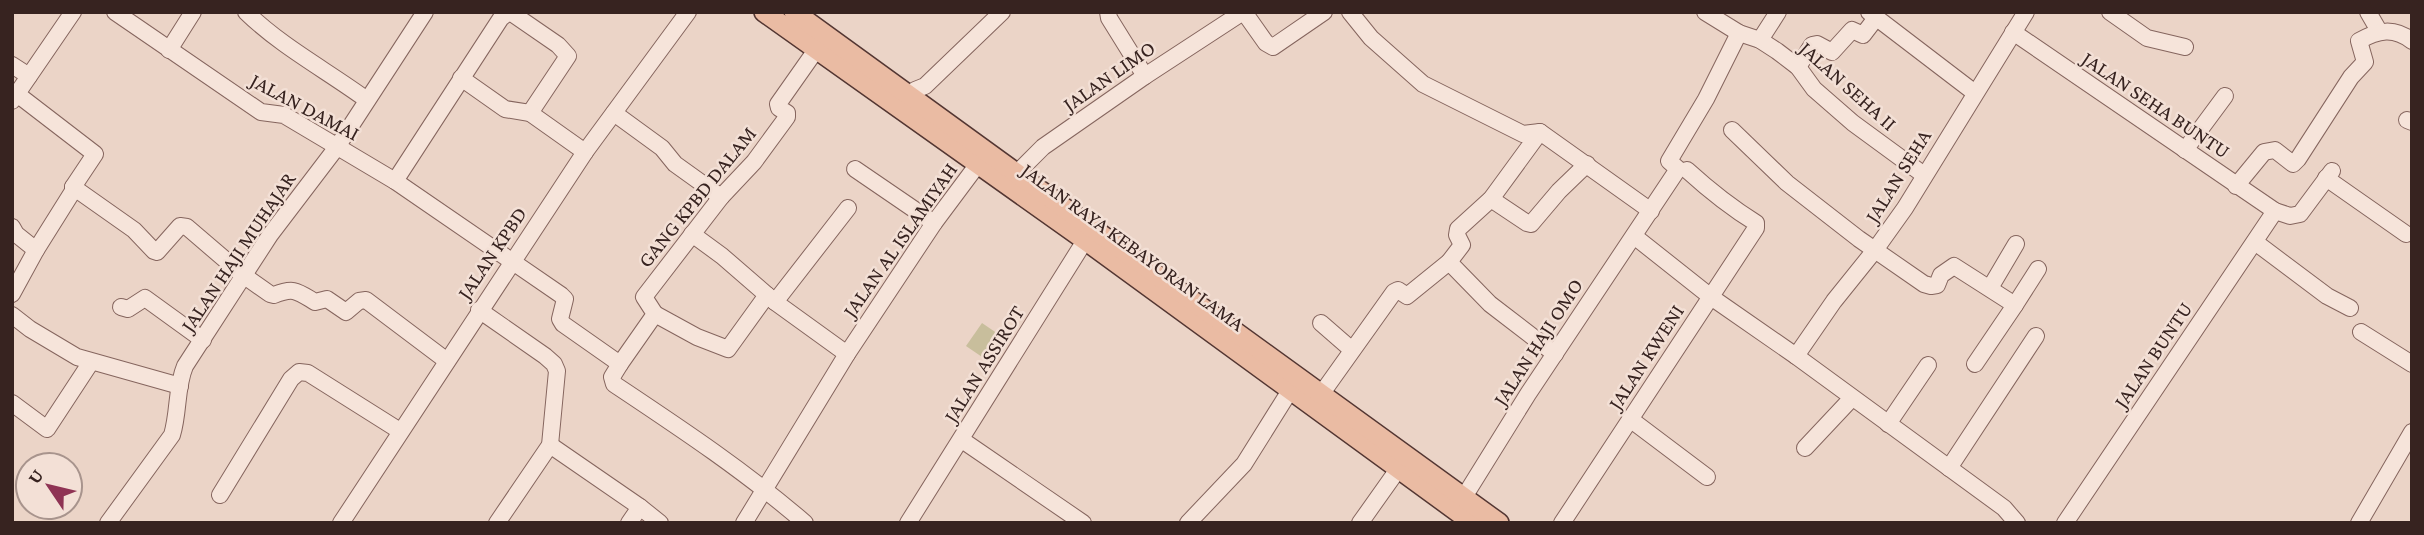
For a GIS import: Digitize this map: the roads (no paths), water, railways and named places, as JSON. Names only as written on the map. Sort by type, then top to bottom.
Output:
[{"type":"main road","name":"JALAN RAYA KEBAYORAN LAMA","points":[[764,12],[816,50],[905,102]]},
{"type":"main road","name":"JALAN RAYA KEBAYORAN LAMA","points":[[794,12],[905,102],[1272,367],[1322,393],[1467,513]]},
{"type":"main road","name":"JALAN RAYA KEBAYORAN LAMA","points":[[1272,367],[1291,389],[1399,468],[1467,513],[1499,523]]},
{"type":"street","points":[[12,294],[95,154],[14,98],[73,12]]},
{"type":"street","name":"JALAN DAMAI","points":[[115,12],[261,113],[281,114],[395,181],[511,262]]},
{"type":"street","points":[[169,50],[193,12]]},
{"type":"street","points":[[246,12],[271,36],[367,100]]},
{"type":"street","name":"JALAN HAJI MUHAJAR","points":[[108,523],[172,435],[186,366],[270,235],[337,147],[425,12]]},
{"type":"street","points":[[395,181],[501,18],[510,12],[558,45],[568,57],[530,113]]},
{"type":"street","name":"JALAN KPBD","points":[[341,523],[585,152],[688,12]]},
{"type":"street","points":[[905,102],[1002,12]]},
{"type":"street","points":[[1108,12],[1109,18],[1145,76]]},
{"type":"street","points":[[1243,12],[1266,43],[1273,47],[1324,12]]},
{"type":"street","name":"JALAN LIMO","points":[[1012,178],[1043,147],[1243,12]]},
{"type":"street","points":[[1350,12],[1371,38],[1423,84],[1522,134],[1540,132],[1651,211]]},
{"type":"street","name":"JALAN SEHA II","points":[[1706,12],[1739,33],[1760,40],[1798,67],[1821,96],[1924,175]]},
{"type":"street","points":[[1760,40],[1778,12]]},
{"type":"street","name":"JALAN SEHA","points":[[1796,356],[1905,208],[2026,12]]},
{"type":"street","points":[[2110,12],[2147,38],[2185,47]]},
{"type":"street","points":[[2368,12],[2379,32]]},
{"type":"street","points":[[1798,67],[1812,45],[1817,44],[1832,52],[1852,30],[1862,36],[1872,15],[1976,93]]},
{"type":"street","name":"JALAN SEHA BUNTU","points":[[2013,32],[2275,211]]},
{"type":"street","points":[[2236,186],[2264,152],[2275,150],[2293,164],[2298,159],[2351,77],[2365,62],[2359,45],[2361,40],[2379,32],[2396,32],[2412,41]]},
{"type":"street","name":"JALAN HAJI OMO","points":[[1467,513],[1555,354],[1678,169],[1669,161],[1706,99],[1739,33]]},
{"type":"street","name":"GANG KPBD DALAM","points":[[655,314],[644,297],[721,197],[754,162],[787,117],[787,113],[777,106],[816,50]]},
{"type":"street","points":[[12,65],[29,76]]},
{"type":"street","points":[[461,78],[505,109],[530,113],[585,152]]},
{"type":"street","points":[[2185,150],[2225,96]]},
{"type":"street","points":[[614,113],[662,148],[675,164],[721,197]]},
{"type":"street","points":[[1732,131],[1787,183],[1875,250],[1930,286],[1937,285],[1941,275],[1954,265],[2015,304]]},
{"type":"street","points":[[1322,393],[1396,291],[1407,296],[1449,262],[1462,245],[1456,231],[1491,199],[1540,132]]},
{"type":"street","name":"JALAN AL ISLAMIYAH","points":[[744,523],[847,354],[934,223],[983,158]]},
{"type":"street","points":[[1491,199],[1531,224],[1587,164]]},
{"type":"street","points":[[855,169],[934,223]]},
{"type":"street","points":[[1687,170],[1701,185],[1757,226],[1711,297],[2004,508],[2017,523]]},
{"type":"street","points":[[2275,211],[2290,216],[2300,215],[2329,175],[2406,234]]},
{"type":"street","points":[[73,187],[134,230],[154,251],[161,249],[177,228],[183,226],[243,275],[274,295],[296,290],[315,302],[327,299],[346,312],[359,300],[366,300],[447,360]]},
{"type":"street","points":[[805,523],[725,458],[614,384],[612,377],[655,314],[697,337],[728,349],[848,208]]},
{"type":"street","name":"JALAN BUNTU","points":[[2065,523],[2275,211]]},
{"type":"street","points":[[12,227],[16,234],[36,250]]},
{"type":"street","points":[[692,234],[771,298],[847,354]]},
{"type":"street","name":"JALAN ASSIROT","points":[[908,523],[1090,234]]},
{"type":"street","name":"JALAN KWENI","points":[[1562,523],[1711,297],[1634,236]]},
{"type":"street","points":[[2255,242],[2327,296],[2350,308]]},
{"type":"street","points":[[1990,288],[2016,244]]},
{"type":"street","points":[[511,262],[561,295],[565,299],[560,314],[563,324],[620,364]]},
{"type":"street","points":[[1449,262],[1490,304],[1555,354]]},
{"type":"street","points":[[1975,364],[2038,269]]},
{"type":"street","points":[[121,307],[128,309],[145,298],[203,340]]},
{"type":"street","points":[[479,310],[556,367],[550,445],[498,523]]},
{"type":"street","points":[[12,315],[77,357],[180,386]]},
{"type":"street","points":[[1321,323],[1352,350]]},
{"type":"street","points":[[2361,332],[2412,364]]},
{"type":"street","points":[[1949,468],[2036,336]]},
{"type":"street","points":[[12,403],[47,429],[91,362]]},
{"type":"street","points":[[1888,424],[1928,365]]},
{"type":"street","points":[[220,495],[291,379],[299,372],[307,373],[400,431]]},
{"type":"street","points":[[1188,523],[1244,464],[1291,389]]},
{"type":"street","points":[[1805,449],[1852,398]]},
{"type":"street","points":[[1630,419],[1707,477]]},
{"type":"street","points":[[2359,523],[2412,432]]},
{"type":"street","points":[[962,440],[1083,523]]},
{"type":"street","points":[[550,445],[660,523]]},
{"type":"street","points":[[1360,523],[1399,468]]},
{"type":"street","points":[[629,523],[640,507]]}]
